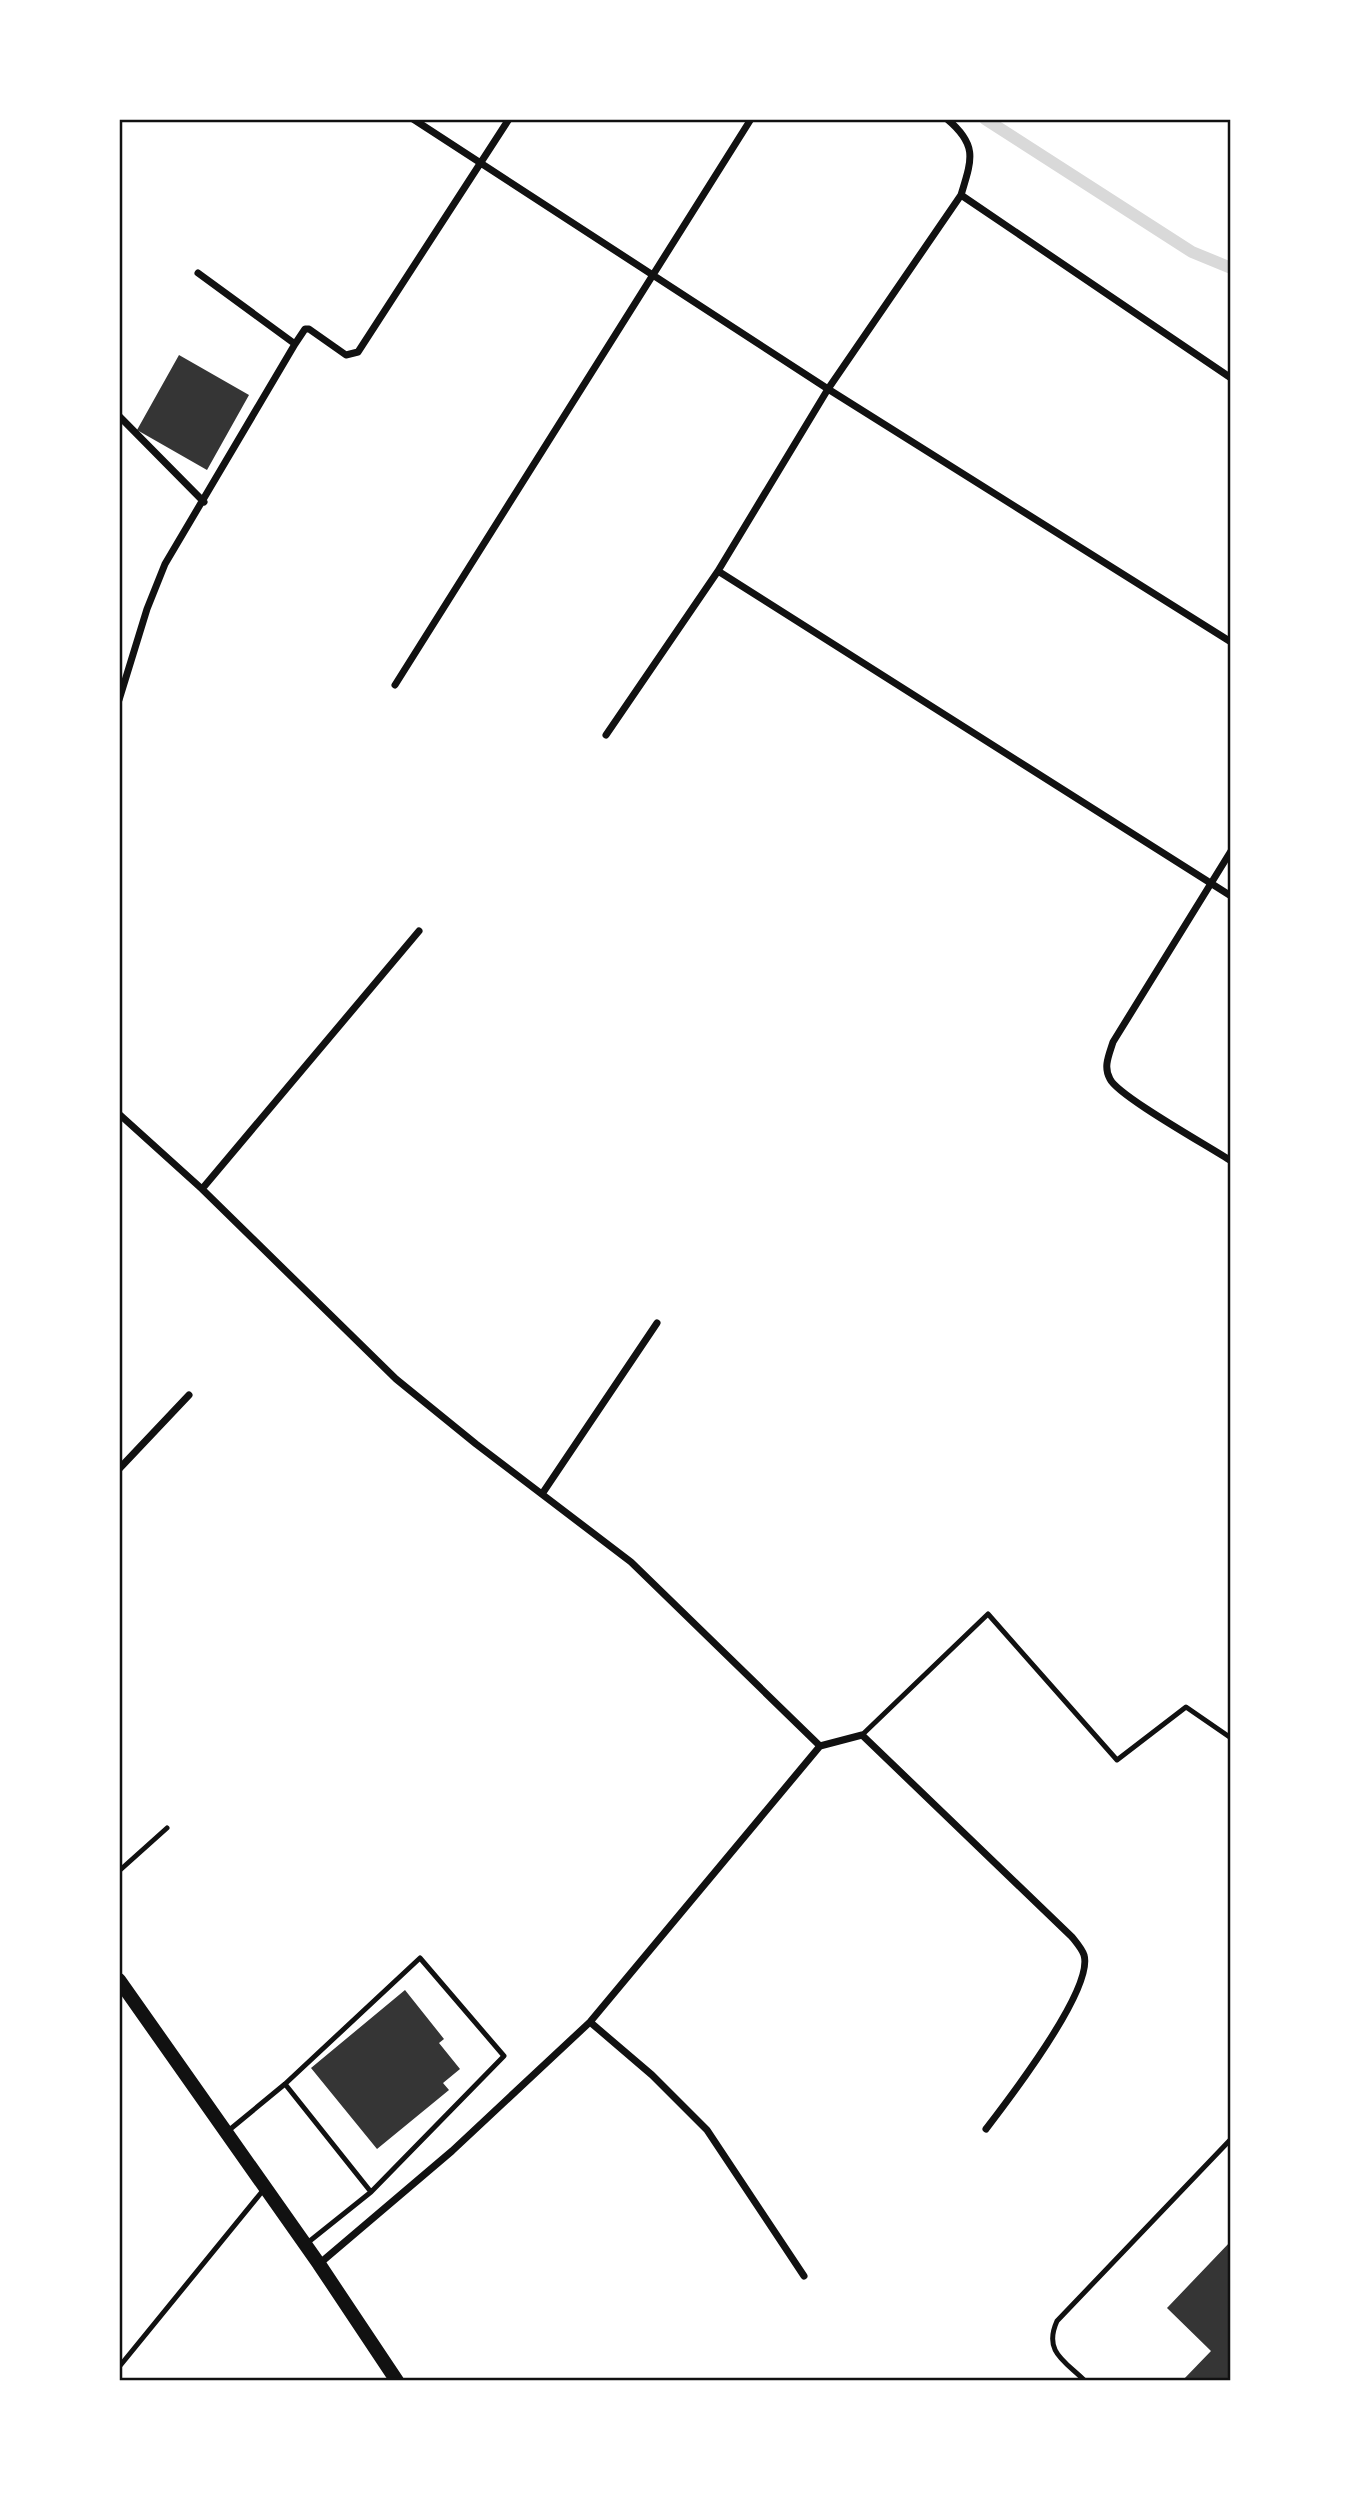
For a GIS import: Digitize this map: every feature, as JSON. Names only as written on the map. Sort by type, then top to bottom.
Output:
[{"type":"main road","points":[[119,1980],[306,2245],[397,2381]]},
{"type":"street","points":[[412,119],[828,389],[1231,642]]},
{"type":"street","points":[[119,700],[147,609],[165,564],[305,329],[310,329],[346,355],[363,347],[509,119]]},
{"type":"street","points":[[396,685],[751,119]]},
{"type":"street","points":[[606,735],[718,570],[828,389],[961,195],[972,160],[969,144],[962,131],[947,119]]},
{"type":"street","points":[[961,195],[1231,378]]},
{"type":"street","points":[[198,273],[295,344]]},
{"type":"street","points":[[119,416],[204,502]]},
{"type":"street","points":[[718,570],[1231,896]]},
{"type":"street","points":[[1231,851],[1112,1042],[1106,1066],[1110,1081],[1128,1095],[1231,1161]]},
{"type":"street","points":[[202,1189],[419,931]]},
{"type":"street","points":[[119,1114],[202,1189],[396,1379],[631,1562],[820,1746]]},
{"type":"street","points":[[542,1494],[657,1323]]},
{"type":"street","points":[[119,1469],[189,1395]]},
{"type":"street","points":[[319,2264],[452,2151],[590,2022],[820,1746],[862,1735],[1072,1937],[1084,1956],[1083,1975],[1071,2004],[1018,2086],[986,2129]]},
{"type":"street","points":[[590,2022],[652,2076],[707,2130],[804,2276]]},
{"type":"lane","points":[[862,1735],[988,1614],[1116,1760],[1186,1707],[1231,1738]]},
{"type":"lane","points":[[119,1871],[167,1828]]},
{"type":"lane","points":[[225,2133],[285,2084],[420,1958],[504,2056],[371,2192],[306,2245]]},
{"type":"lane","points":[[285,2084],[371,2192]]},
{"type":"lane","points":[[1085,2381],[1053,2350],[1051,2335],[1057,2321],[1231,2139]]},
{"type":"lane","points":[[119,2367],[265,2188]]},
{"type":"building","points":[[179,355],[249,395],[207,470],[137,430]]},
{"type":"building","points":[[405,1990],[444,2039],[439,2043],[460,2069],[443,2083],[449,2090],[377,2149],[311,2068]]},
{"type":"building","points":[[1231,2241],[1231,2381],[1182,2381],[1211,2351],[1167,2308]]},
{"type":"waterway","points":[[985,119],[1192,252],[1231,268]]}]
